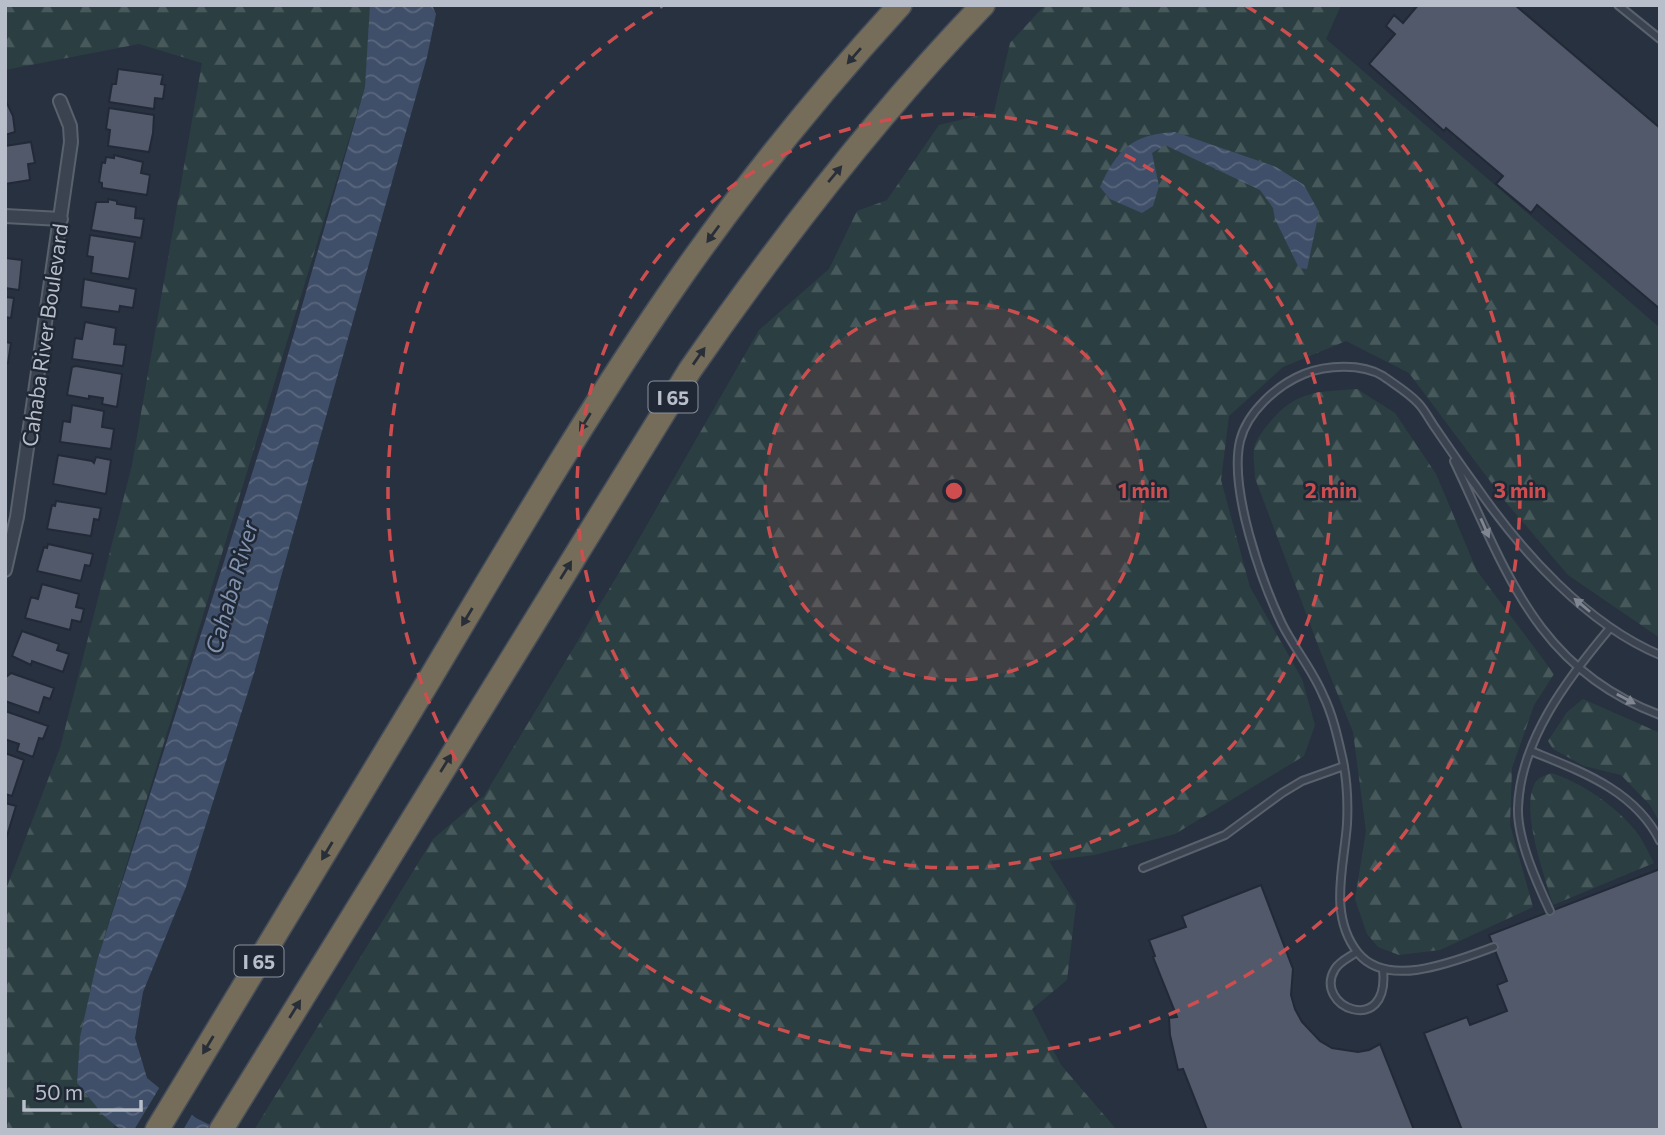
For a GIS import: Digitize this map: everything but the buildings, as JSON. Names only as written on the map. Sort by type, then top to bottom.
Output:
[{"type":"highway","name":"I 65","points":[[157,1130],[584,423],[683,274],[789,134],[900,5]]},
{"type":"highway","name":"I 65","points":[[221,1130],[683,381],[765,263],[841,167],[898,98],[983,5]]},
{"type":"street","name":"Cahaba River Boulevard","points":[[5,570],[17,517],[71,142],[70,126],[60,101]]},
{"type":"street","points":[[5,216],[61,219]]},
{"type":"lane","points":[[1618,5],[1660,39]]},
{"type":"lane","points":[[1494,947],[1443,965],[1412,970],[1384,970],[1357,953],[1346,929],[1338,889],[1347,823],[1344,766],[1326,699],[1283,625],[1245,522],[1240,440],[1255,411],[1280,388],[1304,374],[1339,365],[1380,374],[1419,404],[1482,495],[1552,579],[1610,628],[1660,655]]},
{"type":"lane","points":[[1446,444],[1505,572],[1551,642],[1577,667],[1614,693],[1660,715]]},
{"type":"lane","points":[[1550,911],[1526,854],[1517,811],[1521,781],[1531,751],[1557,699],[1577,667],[1610,628]]},
{"type":"lane","points":[[1531,751],[1581,771],[1625,798],[1640,812],[1660,841]]},
{"type":"lane","points":[[1143,868],[1225,835],[1302,781],[1344,766]]},
{"type":"lane","points":[[1357,953],[1342,962],[1332,976],[1333,993],[1345,1007],[1362,1010],[1378,1002],[1385,986],[1384,970]]},
{"type":"green space","points":[[5,5],[371,7],[365,87],[97,961],[80,1037],[77,1083],[104,1116],[115,1125],[112,1130],[5,1130],[5,892],[60,748],[132,465],[202,63],[139,44],[5,70]]},
{"type":"green space","points":[[1045,5],[1341,5],[1326,39],[1660,328],[1660,638],[1568,575],[1505,501],[1409,373],[1346,341],[1283,367],[1229,416],[1221,480],[1250,587],[1302,679],[1315,725],[1304,756],[1175,834],[1094,855],[1049,861],[1076,904],[1067,980],[1032,1009],[1061,1065],[1117,1130],[254,1130],[433,839],[484,796],[628,558],[759,330],[829,269],[857,211],[887,200],[939,125],[994,112],[1010,43]]},
{"type":"green space","points":[[1357,389],[1395,413],[1436,474],[1477,571],[1554,674],[1534,705],[1512,768],[1510,825],[1533,907],[1440,950],[1399,955],[1378,947],[1367,934],[1355,899],[1366,831],[1353,732],[1255,478],[1255,445],[1263,430],[1289,404],[1309,395]]},
{"type":"green space","points":[[1583,699],[1660,733],[1660,823],[1650,805],[1621,775],[1584,766],[1553,749],[1548,741],[1567,712]]},
{"type":"green space","points":[[1552,773],[1586,789],[1617,811],[1637,833],[1654,863],[1553,905],[1536,845],[1530,811],[1535,782]]},
{"type":"water","name":"Cahaba River","points":[[370,5],[432,5],[436,14],[427,57],[254,673],[186,887],[143,992],[135,1038],[147,1078],[196,1118],[220,1130],[121,1130],[104,1116],[77,1083],[80,1037],[97,961],[270,417],[365,87]]},
{"type":"water","points":[[1175,132],[1276,167],[1304,185],[1319,212],[1307,269],[1299,268],[1275,219],[1273,208],[1260,190],[1165,145],[1152,153],[1159,186],[1153,206],[1142,213],[1110,199],[1100,187],[1120,154],[1128,146],[1148,136]]},
{"type":"pier","points":[[161,1085],[194,1111],[183,1130],[134,1130]]}]
